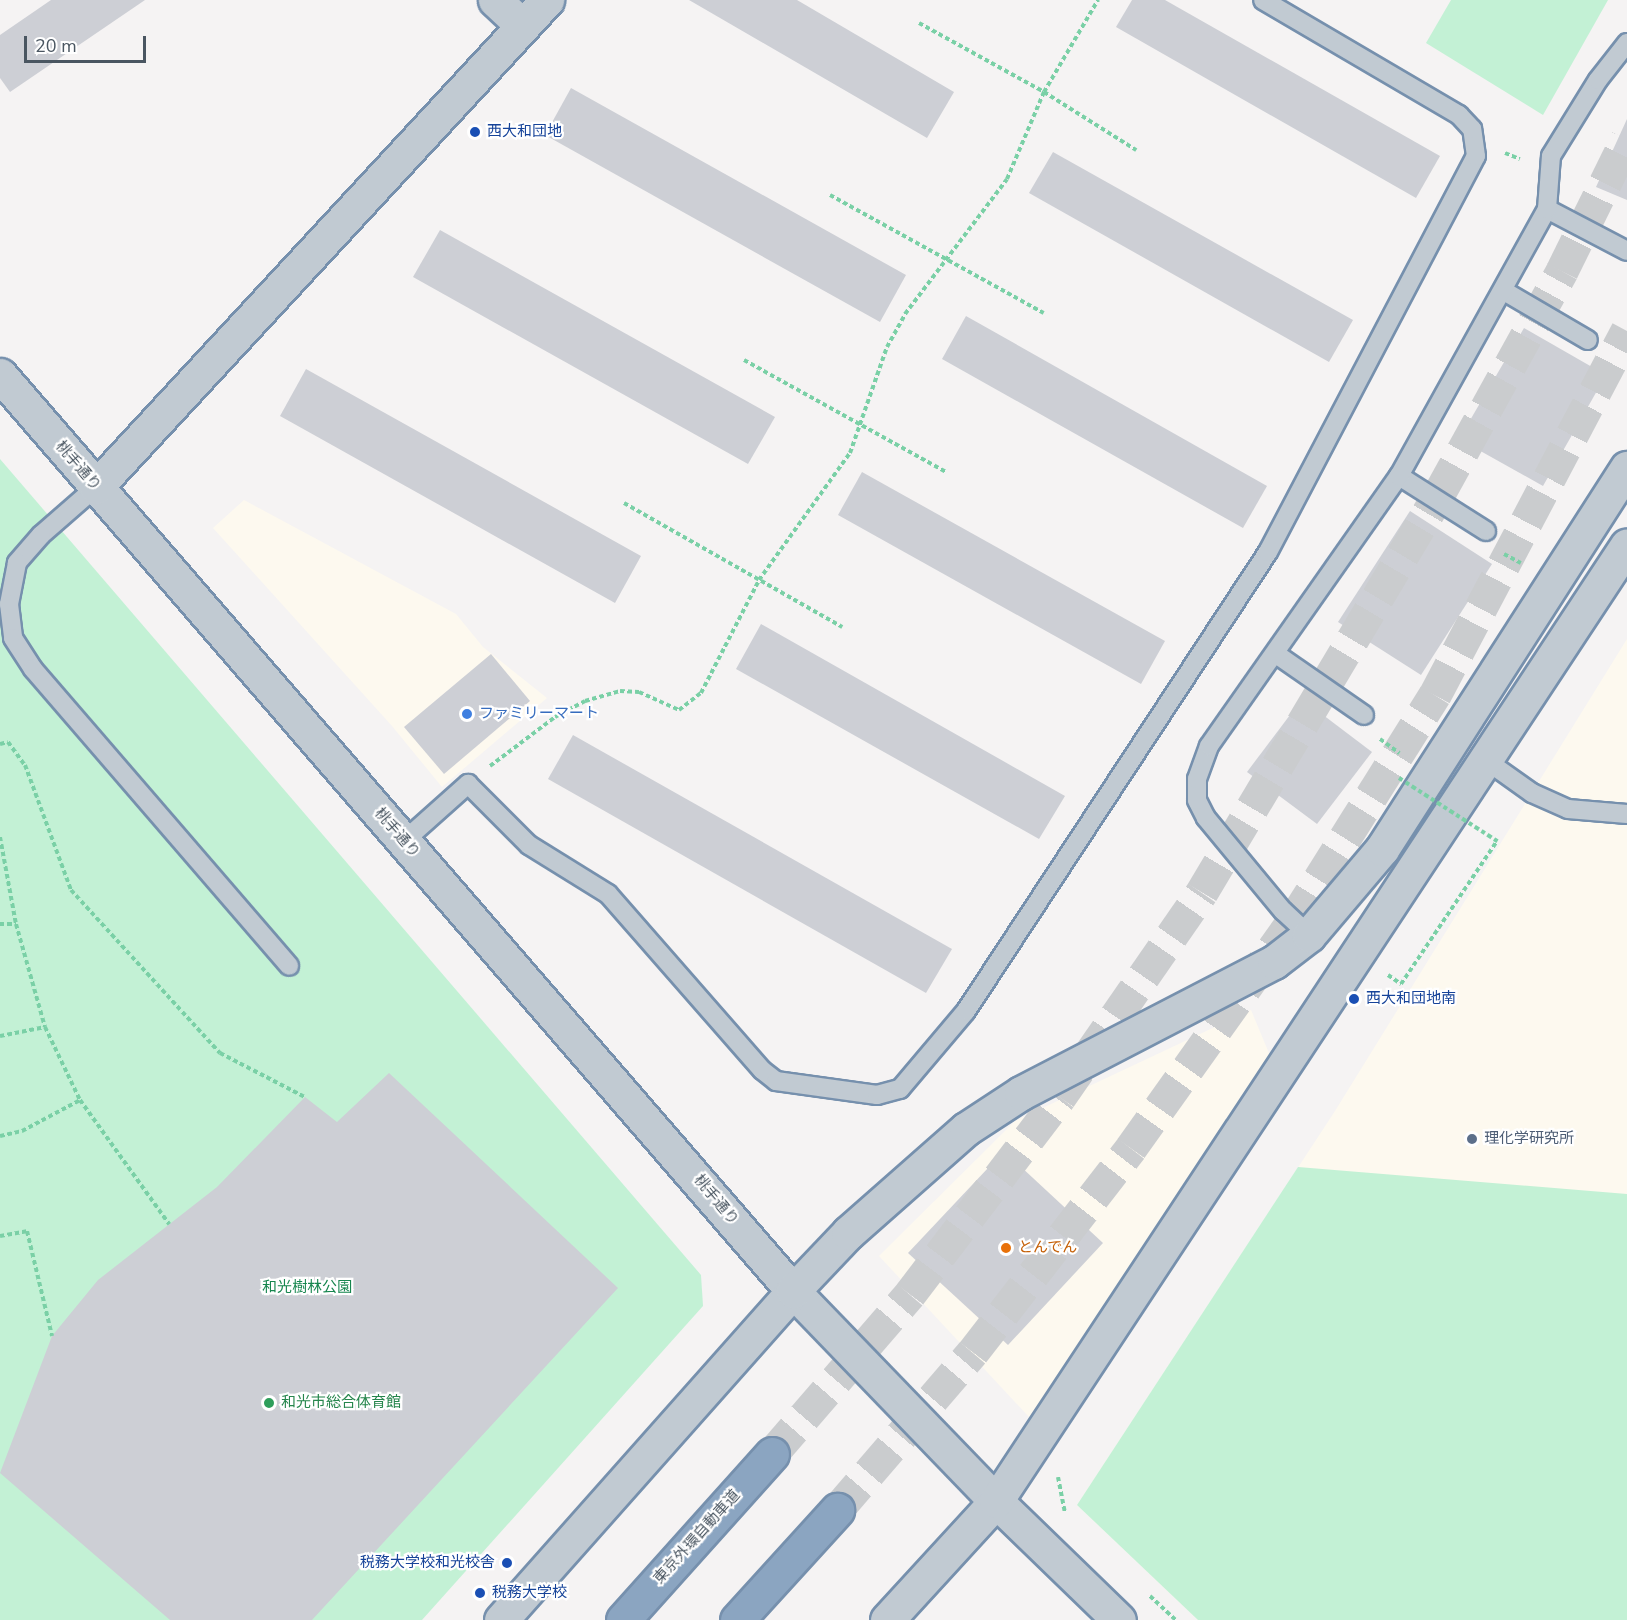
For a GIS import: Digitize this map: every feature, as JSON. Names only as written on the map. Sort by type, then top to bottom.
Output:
[{"type":"highway","name":"東京外環自動車道","points":[[623,1620],[772,1454]]},
{"type":"highway","points":[[737,1620],[837,1510]]},
{"type":"street","points":[[495,0],[523,26]]},
{"type":"street","points":[[96,487],[547,0]]},
{"type":"street","name":"桃手通り","points":[[0,375],[793,1291],[996,1501],[1119,1620]]},
{"type":"street","points":[[501,1620],[793,1291],[848,1233],[966,1129],[1021,1093],[1274,962],[1309,935],[1382,849],[1627,468]]},
{"type":"street","points":[[887,1620],[996,1501],[1487,761],[1627,545]]},
{"type":"lane","points":[[404,841],[468,784],[529,845],[608,894],[762,1071],[776,1081],[877,1095],[900,1089],[966,1011],[1268,552],[1476,156],[1476,142],[1472,129],[1459,115],[1263,0]]},
{"type":"lane","points":[[1309,935],[1283,911],[1206,818],[1197,800],[1197,779],[1209,747],[1399,476],[1504,291],[1546,209],[1551,156],[1598,80],[1627,43]]},
{"type":"lane","points":[[1546,209],[1627,251]]},
{"type":"lane","points":[[1504,291],[1588,340]]},
{"type":"lane","points":[[1399,476],[1486,531]]},
{"type":"lane","points":[[96,487],[41,535],[17,563],[9,604],[13,638],[33,669],[289,966]]},
{"type":"lane","points":[[1276,654],[1364,715]]},
{"type":"lane","points":[[1487,761],[1532,793],[1568,809],[1627,814]]},
{"type":"path","points":[[468,784],[555,717],[585,701],[620,691],[639,692],[680,710],[701,693],[759,580],[820,500],[850,453],[862,425],[887,346],[905,314],[1007,179],[1044,92],[1098,0]]},
{"type":"path","points":[[919,23],[1044,92],[1136,150]]},
{"type":"path","points":[[1476,142],[1549,170]]},
{"type":"path","points":[[830,195],[1044,313]]},
{"type":"path","points":[[744,360],[946,472]]},
{"type":"path","points":[[624,503],[842,627]]},
{"type":"path","points":[[0,744],[8,742],[25,765],[71,890],[220,1053],[305,1097]]},
{"type":"path","points":[[1384,973],[1401,984],[1497,841],[1399,778]]},
{"type":"path","points":[[1475,838],[1482,829]]},
{"type":"path","points":[[0,837],[16,924],[45,1027],[80,1100],[169,1224]]},
{"type":"path","points":[[0,924],[16,924]]},
{"type":"path","points":[[1378,983],[1391,963]]},
{"type":"path","points":[[0,1036],[45,1027]]},
{"type":"path","points":[[0,1136],[22,1131],[80,1100]]},
{"type":"path","points":[[0,1236],[27,1231],[52,1336]]},
{"type":"path","points":[[1059,1472],[1057,1481],[1068,1517]]},
{"type":"path","points":[[1142,1588],[1176,1620]]},
{"type":"shaded area","points":[[244,500],[456,614],[483,647],[547,698],[442,787],[392,726],[213,528]]},
{"type":"shaded area","name":"理化学研究所","points":[[1627,639],[1627,1620],[1198,1620],[1077,1505],[1335,1111]]},
{"type":"shaded area","points":[[1251,1010],[1271,1058],[1030,1418],[879,1256],[1015,1121]]},
{"type":"green space","points":[[1451,0],[1608,0],[1543,115],[1426,43]]},
{"type":"green space","name":"和光樹林公園","points":[[0,459],[701,1275],[703,1306],[422,1620],[0,1620]]},
{"type":"green space","name":"理化学研究所","points":[[1298,1167],[1627,1194],[1627,1620],[1198,1620],[1077,1505]]},
{"type":"building","points":[[51,0],[145,0],[10,92],[0,78],[0,35]]},
{"type":"building","points":[[689,0],[797,0],[954,92],[927,138]]},
{"type":"building","points":[[1132,0],[1165,0],[1440,156],[1416,198],[1116,27]]},
{"type":"building","points":[[571,88],[906,275],[880,322],[545,135]]},
{"type":"building","points":[[1627,119],[1627,200],[1596,187]]},
{"type":"building","points":[[1053,152],[1353,320],[1329,362],[1029,193]]},
{"type":"building","points":[[440,230],[775,417],[748,464],[413,277]]},
{"type":"building","points":[[966,316],[1267,486],[1243,528],[942,359]]},
{"type":"building","points":[[1524,328],[1606,375],[1543,486],[1459,439]]},
{"type":"building","points":[[306,369],[641,556],[615,603],[280,416]]},
{"type":"building","points":[[862,472],[1165,641],[1141,684],[838,515]]},
{"type":"building","points":[[1410,511],[1492,564],[1421,675],[1338,622]]},
{"type":"building","points":[[761,624],[1065,796],[1039,839],[736,669]]},
{"type":"building","name":"ファミリーマート","points":[[491,654],[530,701],[444,774],[404,727]]},
{"type":"building","points":[[1302,699],[1372,752],[1317,824],[1247,772]]},
{"type":"building","points":[[573,735],[952,949],[926,993],[548,779]]},
{"type":"building","name":"和光市総合体育館","points":[[389,1073],[618,1288],[312,1620],[170,1620],[0,1473],[52,1336],[98,1280],[217,1187],[305,1097],[337,1122]]},
{"type":"building","name":"とんでん","points":[[1004,1151],[1103,1243],[1008,1345],[908,1253]]},
{"type":"tunnel","points":[[772,1454],[910,1294],[1060,1097],[1202,892],[1439,494],[1562,271],[1627,139]]},
{"type":"tunnel","points":[[837,1510],[973,1352],[1131,1148],[1293,921],[1435,695],[1627,331]]},
{"type":"place","name":"西大和団地","points":[[475,132]]},
{"type":"place","name":"ファミリーマート","points":[[467,714]]},
{"type":"place","name":"西大和団地南","points":[[1354,999]]},
{"type":"place","name":"理化学研究所","points":[[1472,1139]]},
{"type":"place","name":"とんでん","points":[[1006,1248]]},
{"type":"place","name":"和光市総合体育館","points":[[269,1403]]},
{"type":"place","name":"税務大学校和光校舎","points":[[507,1563]]},
{"type":"place","name":"税務大学校","points":[[480,1593]]}]
